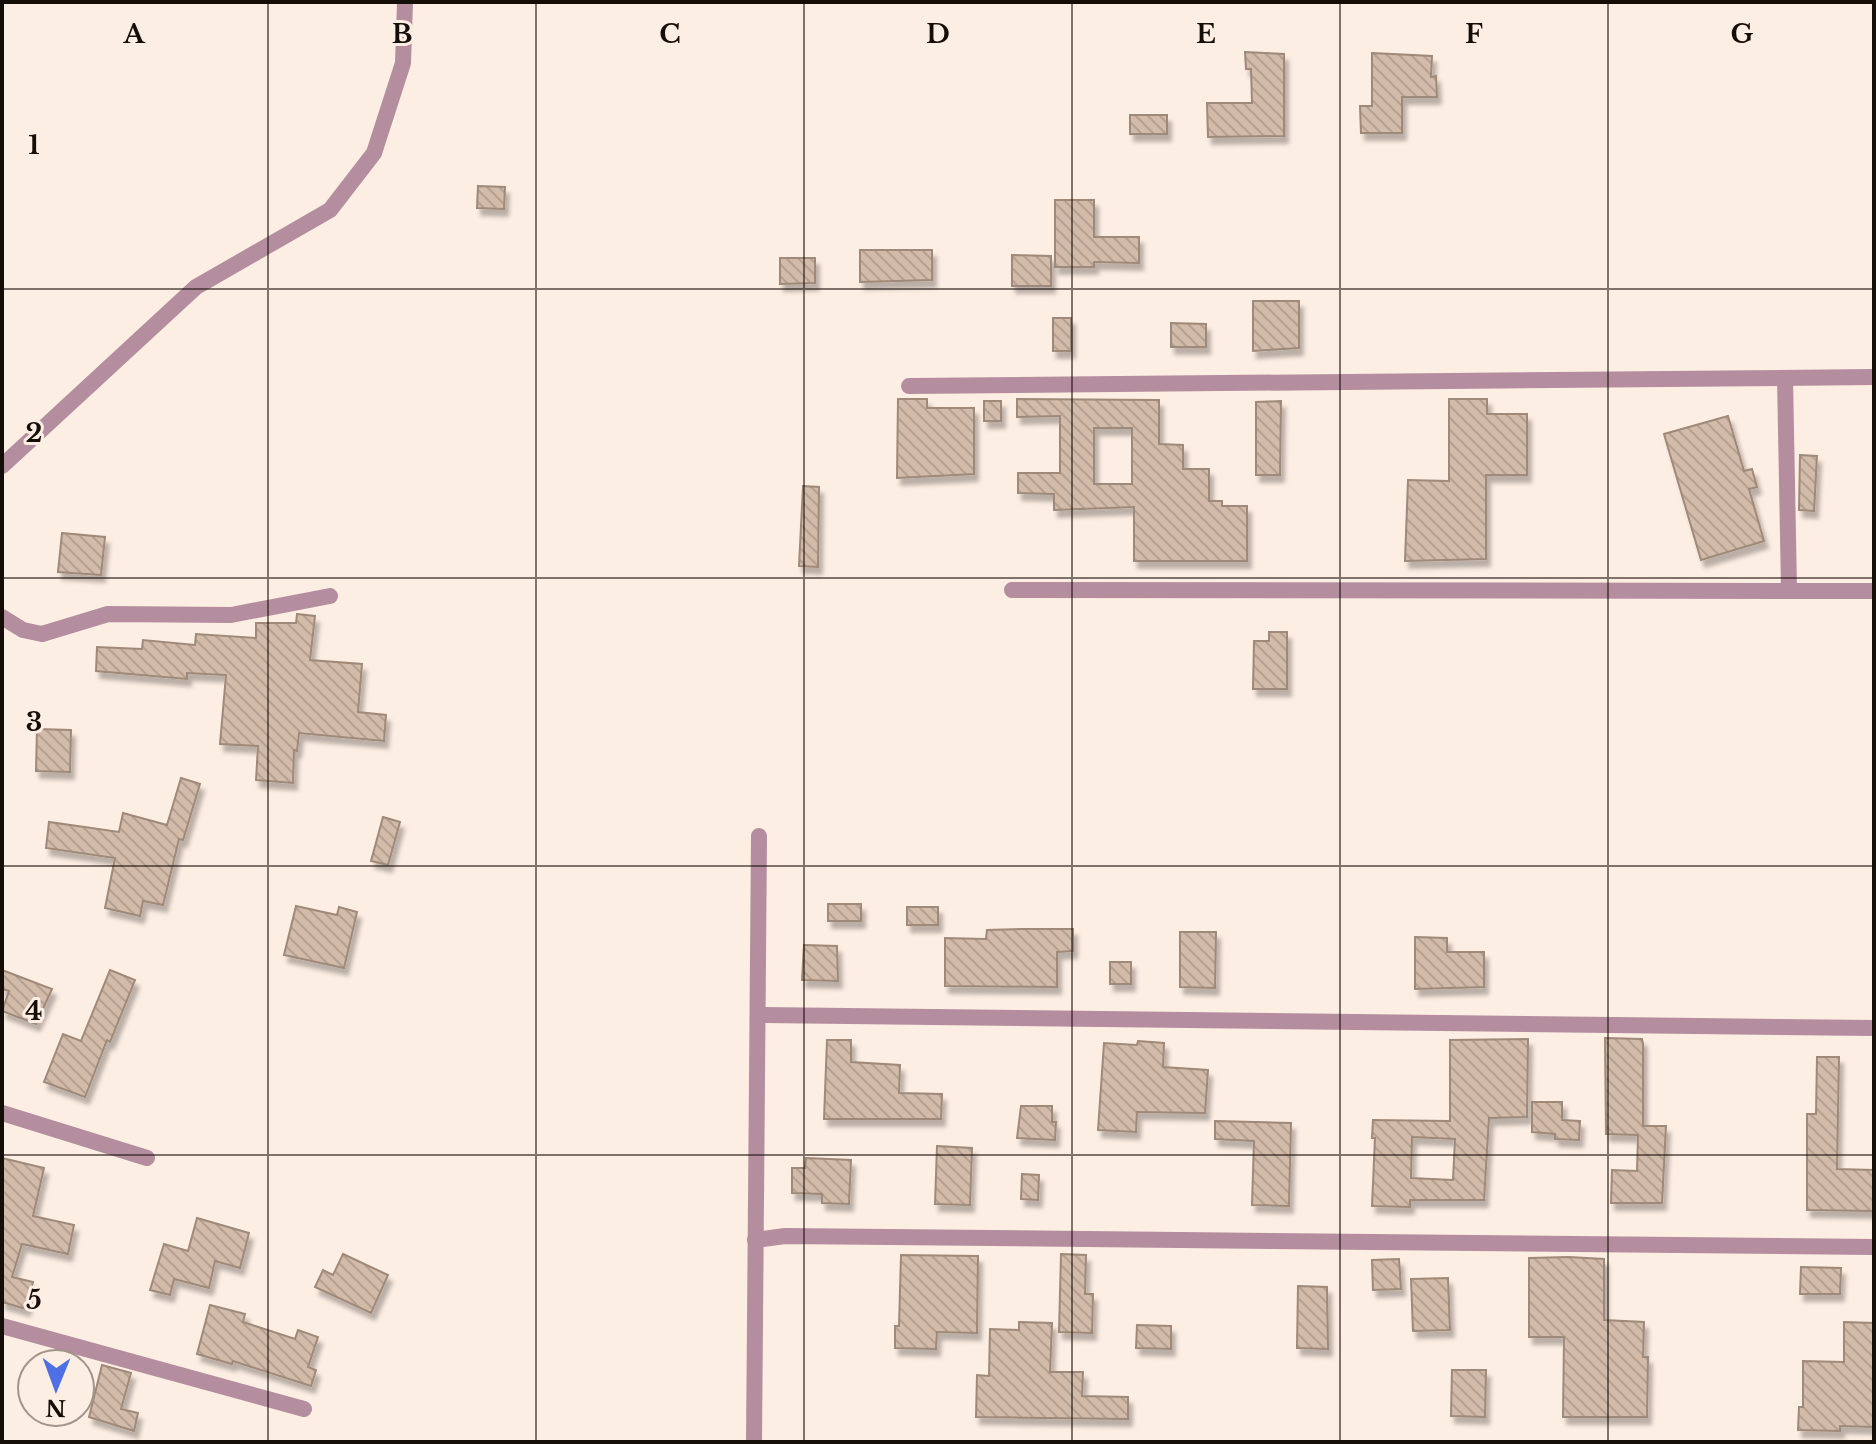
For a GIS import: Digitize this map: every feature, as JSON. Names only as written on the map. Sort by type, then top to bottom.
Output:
[{"type":"street","points":[[2,466],[196,287],[330,210],[374,153],[403,63],[405,2]]},
{"type":"street","points":[[909,386],[1874,377]]},
{"type":"street","points":[[1785,378],[1789,589]]},
{"type":"street","points":[[1012,590],[1874,591]]},
{"type":"street","points":[[2,617],[23,630],[42,634],[108,614],[231,615],[330,596]]},
{"type":"street","points":[[754,1442],[759,836]]},
{"type":"street","points":[[758,1015],[1874,1028]]},
{"type":"street","points":[[2,1113],[147,1158]]},
{"type":"street","points":[[755,1240],[785,1236],[1874,1247]]},
{"type":"street","points":[[2,1326],[304,1409]]},
{"type":"building","points":[[1245,52],[1284,54],[1284,136],[1208,137],[1207,103],[1252,103],[1251,69],[1246,69]]},
{"type":"building","points":[[1372,53],[1432,56],[1431,77],[1436,76],[1437,97],[1402,97],[1402,133],[1361,133],[1360,106],[1372,106]]},
{"type":"building","points":[[1130,115],[1167,115],[1167,134],[1130,134]]},
{"type":"building","points":[[478,186],[505,187],[504,209],[477,208]]},
{"type":"building","points":[[1055,200],[1094,200],[1094,237],[1139,237],[1139,263],[1094,262],[1094,267],[1055,267]]},
{"type":"building","points":[[860,250],[932,250],[932,280],[860,282]]},
{"type":"building","points":[[1012,255],[1051,256],[1051,286],[1012,286]]},
{"type":"building","points":[[780,258],[815,258],[815,283],[780,284]]},
{"type":"building","points":[[1253,301],[1299,301],[1299,348],[1253,351]]},
{"type":"building","points":[[1053,318],[1071,318],[1071,351],[1053,351]]},
{"type":"building","points":[[1171,323],[1206,324],[1206,347],[1171,347]]},
{"type":"building","points":[[898,399],[927,399],[927,408],[974,408],[974,474],[897,478]]},
{"type":"building","points":[[1017,399],[1159,400],[1159,444],[1183,445],[1183,469],[1209,469],[1209,501],[1222,501],[1222,506],[1247,506],[1247,561],[1134,561],[1134,507],[1054,510],[1054,494],[1018,493],[1018,473],[1060,473],[1060,416],[1017,417]],"holes":[[[1094,428],[1132,428],[1132,484],[1094,484]]]},
{"type":"building","points":[[1449,399],[1487,399],[1487,414],[1527,414],[1527,475],[1486,475],[1486,559],[1405,561],[1408,480],[1449,481]]},
{"type":"building","points":[[984,401],[1001,401],[1001,421],[984,421]]},
{"type":"building","points":[[1281,401],[1280,475],[1256,475],[1256,402]]},
{"type":"building","points":[[1728,416],[1744,471],[1752,469],[1757,487],[1749,489],[1764,541],[1701,560],[1664,434]]},
{"type":"building","points":[[1800,455],[1817,456],[1814,511],[1799,510]]},
{"type":"building","points":[[803,486],[819,487],[818,567],[799,566]]},
{"type":"building","points":[[62,533],[105,537],[101,575],[58,572]]},
{"type":"building","points":[[297,614],[315,616],[310,660],[362,664],[358,712],[386,715],[384,741],[299,733],[297,751],[294,750],[293,783],[256,780],[258,746],[220,744],[226,675],[187,673],[187,679],[96,671],[97,647],[142,649],[143,640],[195,645],[196,634],[256,638],[256,623],[296,623]]},
{"type":"building","points":[[1269,632],[1287,632],[1287,689],[1253,689],[1254,641],[1269,641]]},
{"type":"building","points":[[37,729],[71,730],[70,772],[36,771]]},
{"type":"building","points":[[181,778],[200,784],[183,840],[179,839],[163,905],[143,901],[140,916],[105,908],[115,858],[46,848],[49,822],[119,832],[123,813],[167,825]]},
{"type":"building","points":[[383,817],[400,822],[388,865],[371,861]]},
{"type":"building","points":[[828,904],[861,904],[861,921],[828,921]]},
{"type":"building","points":[[296,906],[337,915],[339,907],[357,912],[344,968],[284,955]]},
{"type":"building","points":[[907,907],[938,907],[938,925],[907,925]]},
{"type":"building","points":[[1073,929],[1073,951],[1057,952],[1057,987],[945,986],[945,938],[986,939],[987,930]]},
{"type":"building","points":[[1180,932],[1216,932],[1215,988],[1180,987]]},
{"type":"building","points":[[1415,937],[1447,938],[1447,952],[1484,952],[1484,987],[1415,989]]},
{"type":"building","points":[[804,945],[837,946],[838,981],[802,980]]},
{"type":"building","points":[[1110,962],[1131,962],[1131,984],[1110,984]]},
{"type":"building","points":[[2,970],[52,989],[36,1024],[2,1011],[9,991],[2,989]]},
{"type":"building","points":[[110,970],[135,980],[85,1097],[44,1082],[63,1034],[81,1041]]},
{"type":"building","points":[[1605,1038],[1642,1039],[1643,1126],[1666,1126],[1662,1203],[1611,1203],[1612,1170],[1637,1171],[1638,1135],[1606,1134]]},
{"type":"building","points":[[1528,1039],[1527,1117],[1489,1118],[1484,1200],[1410,1200],[1410,1207],[1372,1206],[1373,1120],[1450,1121],[1450,1040]],"holes":[[[1412,1137],[1455,1139],[1453,1180],[1411,1178]]]},
{"type":"building","points":[[827,1040],[851,1040],[851,1062],[900,1065],[899,1093],[942,1094],[941,1119],[824,1119]]},
{"type":"building","points":[[1138,1041],[1164,1043],[1163,1067],[1208,1070],[1205,1113],[1137,1112],[1136,1132],[1098,1130],[1104,1043],[1137,1045]]},
{"type":"building","points":[[1817,1057],[1839,1057],[1837,1169],[1874,1170],[1873,1211],[1807,1210],[1807,1114],[1816,1114]]},
{"type":"building","points":[[1532,1102],[1562,1102],[1562,1120],[1580,1121],[1579,1140],[1555,1139],[1555,1134],[1532,1132]]},
{"type":"building","points":[[1021,1106],[1052,1106],[1052,1122],[1056,1122],[1055,1140],[1017,1138]]},
{"type":"building","points":[[1215,1121],[1291,1123],[1289,1206],[1252,1205],[1254,1141],[1215,1139]]},
{"type":"building","points":[[937,1146],[972,1148],[970,1205],[935,1204]]},
{"type":"building","points":[[2,1158],[44,1168],[33,1216],[74,1225],[68,1254],[22,1244],[12,1277],[33,1282],[26,1309],[2,1302]]},
{"type":"building","points":[[806,1158],[851,1160],[849,1204],[822,1203],[822,1194],[792,1193],[792,1168],[805,1168]]},
{"type":"building","points":[[1022,1174],[1039,1175],[1038,1200],[1021,1199]]},
{"type":"building","points":[[197,1218],[249,1233],[240,1268],[215,1261],[209,1288],[174,1279],[170,1295],[150,1290],[164,1244],[188,1251]]},
{"type":"building","points":[[343,1254],[388,1275],[371,1313],[315,1287],[323,1270],[333,1275]]},
{"type":"building","points":[[1061,1254],[1086,1255],[1085,1294],[1093,1294],[1092,1333],[1059,1332]]},
{"type":"building","points":[[901,1255],[978,1256],[977,1333],[937,1332],[936,1349],[895,1348],[895,1326],[899,1326]]},
{"type":"building","points":[[1529,1258],[1604,1259],[1604,1320],[1644,1322],[1643,1357],[1648,1357],[1647,1417],[1563,1417],[1564,1337],[1529,1337]]},
{"type":"building","points":[[1399,1259],[1401,1289],[1373,1290],[1372,1260]]},
{"type":"building","points":[[1801,1267],[1841,1268],[1840,1294],[1800,1294]]},
{"type":"building","points":[[1448,1278],[1450,1330],[1413,1331],[1411,1279]]},
{"type":"building","points":[[1298,1286],[1327,1287],[1328,1349],[1297,1348]]},
{"type":"building","points":[[210,1305],[245,1314],[243,1322],[295,1339],[298,1330],[318,1337],[308,1367],[316,1370],[311,1386],[233,1361],[232,1364],[197,1354]]},
{"type":"building","points":[[1019,1322],[1052,1323],[1050,1372],[1083,1372],[1082,1396],[1128,1397],[1128,1419],[976,1417],[977,1375],[989,1376],[990,1329],[1019,1330]]},
{"type":"building","points":[[1844,1322],[1874,1323],[1874,1427],[1840,1426],[1840,1431],[1798,1430],[1799,1407],[1803,1407],[1803,1361],[1844,1362]]},
{"type":"building","points":[[1137,1325],[1171,1326],[1171,1349],[1136,1348]]},
{"type":"building","points":[[102,1365],[131,1373],[121,1409],[138,1413],[134,1431],[96,1419],[96,1389]]},
{"type":"building","points":[[1452,1370],[1486,1370],[1485,1417],[1451,1416]]}]
